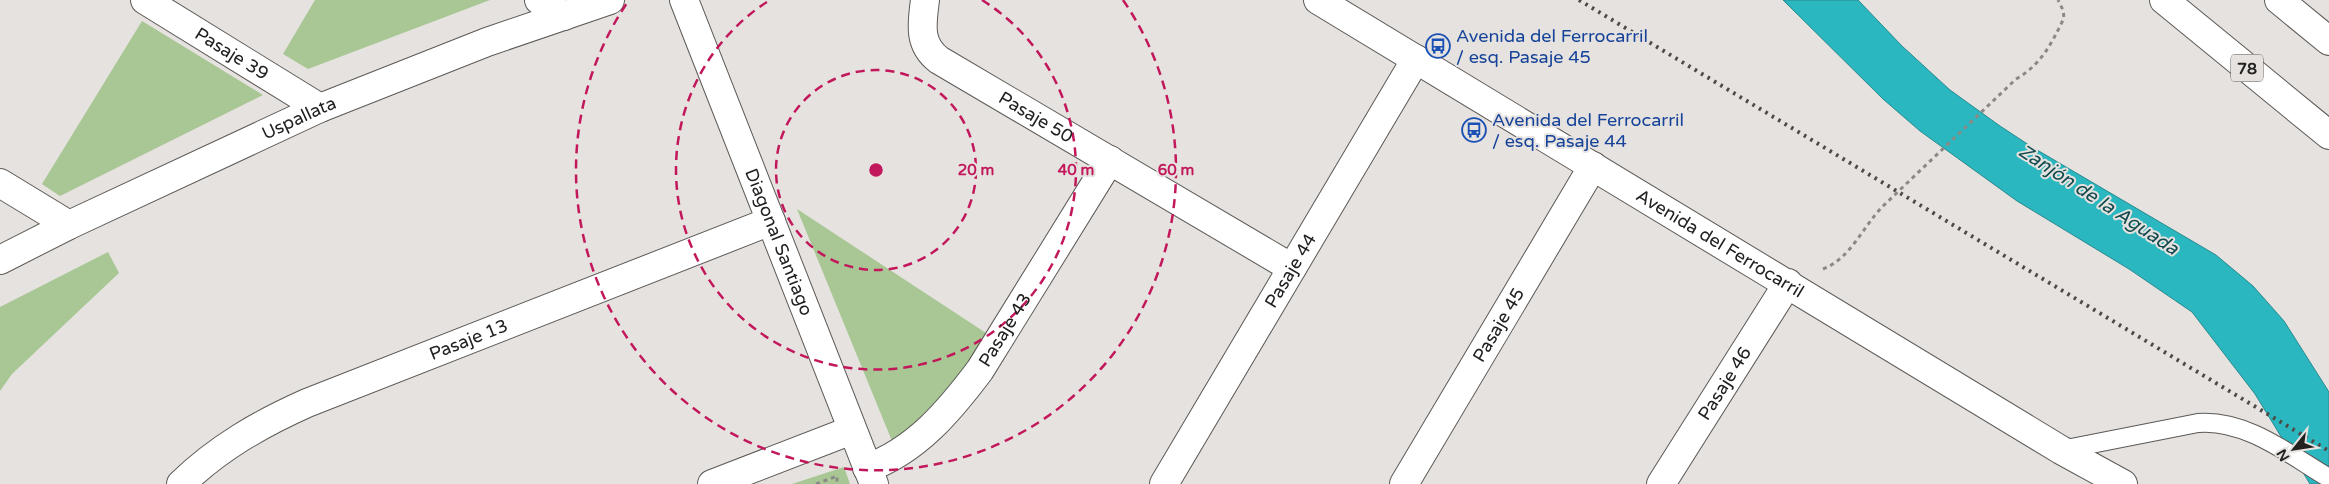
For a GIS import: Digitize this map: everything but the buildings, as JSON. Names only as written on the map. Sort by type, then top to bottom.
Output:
[{"type":"main road","name":"Pasaje 39","points":[[145,0],[320,108]]},
{"type":"main road","points":[[539,0],[564,16]]},
{"type":"main road","name":"Uspallata","points":[[0,260],[69,224],[320,108],[425,65],[610,0]]},
{"type":"main road","name":"Diagonal Santiago","points":[[684,0],[871,476]]},
{"type":"main road","name":"Pasaje 50","points":[[926,0],[922,35],[931,54],[1292,268]]},
{"type":"main road","name":"Avenida del Ferrocarril","points":[[1318,0],[2062,450],[2123,484]]},
{"type":"main road","name":"78","points":[[2164,0],[2329,135]]},
{"type":"main road","points":[[2279,0],[2329,41]]},
{"type":"main road","name":"Pasaje 44","points":[[1164,484],[1416,60]]},
{"type":"main road","name":"Pasaje 43","points":[[871,476],[887,461],[902,453],[959,398],[980,370],[1110,160]]},
{"type":"main road","name":"Pasaje 45","points":[[1404,484],[1593,166]]},
{"type":"main road","points":[[0,183],[69,224]]},
{"type":"main road","name":"Pasaje 13","points":[[181,484],[202,464],[226,446],[266,422],[307,403],[771,221]]},
{"type":"main road","name":"Pasaje 46","points":[[1661,484],[1788,283]]},
{"type":"main road","points":[[712,484],[852,430]]},
{"type":"lane","points":[[2062,450],[2198,422],[2215,421],[2234,425],[2279,448],[2329,478]]},
{"type":"path","points":[[1788,283],[1834,265],[1850,248],[1870,220],[2016,79],[2031,70],[2048,49],[2064,18],[2059,1]]},
{"type":"path","points":[[816,484],[837,476],[837,484]]},
{"type":"green space","points":[[315,0],[490,0],[308,69],[283,54]]},
{"type":"green space","points":[[142,21],[263,95],[60,196],[42,184]]},
{"type":"green space","points":[[797,209],[986,333],[957,386],[926,421],[892,441]]},
{"type":"green space","points":[[108,252],[119,273],[12,374],[0,391],[0,307]]},
{"type":"green space","points":[[844,467],[850,484],[792,484]]},
{"type":"water","name":"Zanjón de la Aguada","points":[[1783,0],[1858,0],[1902,46],[1950,90],[2032,147],[2216,255],[2253,286],[2284,321],[2329,392],[2329,484],[2310,484],[2255,394],[2192,312],[2129,269],[2017,201],[1920,131],[1883,99]]},
{"type":"railway","points":[[1579,0],[2329,451]]},
{"type":"place","name":"Avenida del Ferrocarril / esq. Pasaje 45","points":[[1438,46]]},
{"type":"place","name":"Avenida del Ferrocarril / esq. Pasaje 44","points":[[1474,130]]}]
